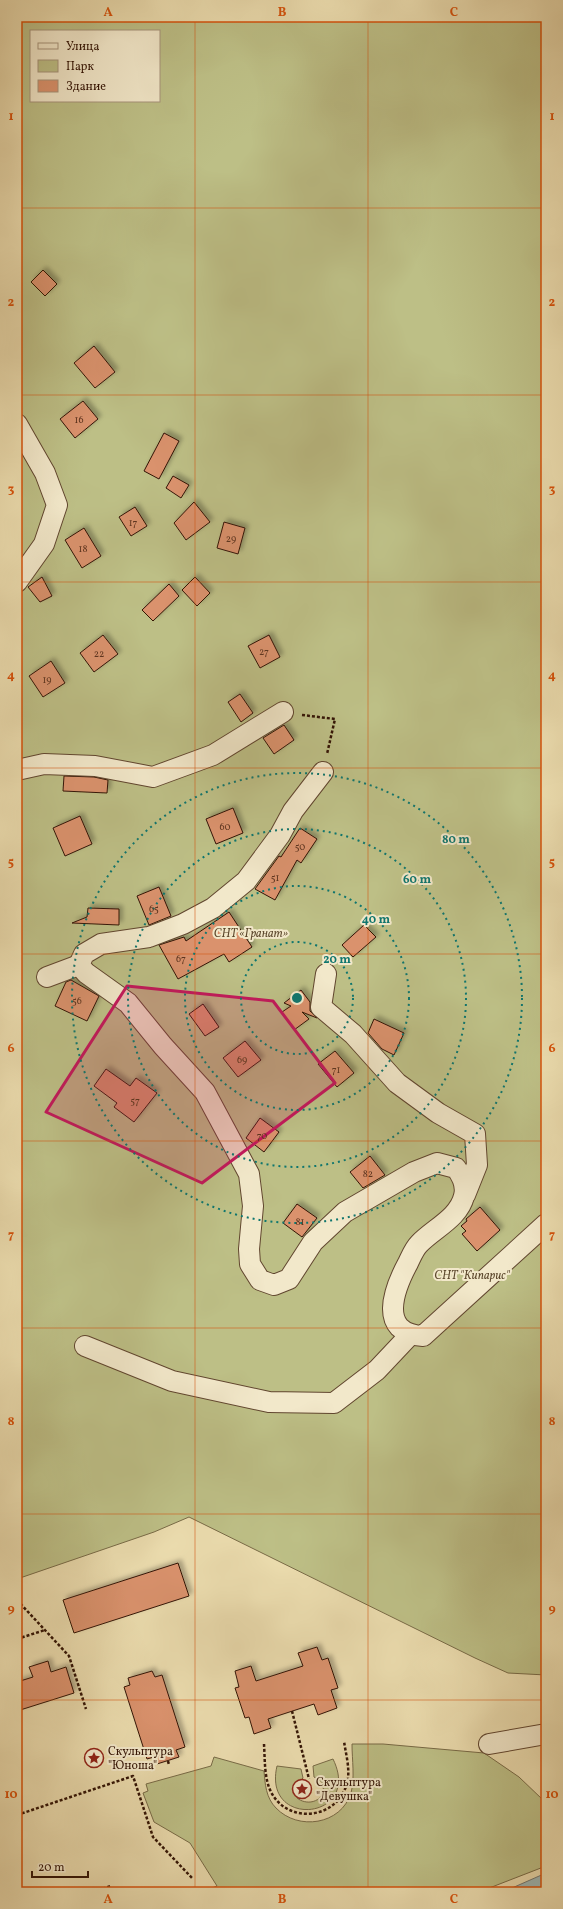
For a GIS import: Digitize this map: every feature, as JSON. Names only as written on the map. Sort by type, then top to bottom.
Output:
[{"type":"street","points":[[17,424],[45,473],[57,505],[44,544],[17,582]]},
{"type":"street","points":[[17,770],[44,764],[95,766],[153,777],[213,755],[283,712]]},
{"type":"street","points":[[47,977],[79,965],[84,954],[100,944],[149,937],[183,924],[218,903],[246,881],[280,835],[293,811],[323,772]]},
{"type":"street","points":[[79,965],[86,973],[128,1004],[163,1046],[205,1092],[249,1174],[254,1206],[249,1249],[250,1264],[260,1280],[274,1285],[289,1279],[313,1242],[345,1212],[414,1172],[437,1163],[456,1168],[463,1178],[465,1195]]},
{"type":"street","points":[[326,974],[321,1007],[353,1034],[397,1083],[438,1113],[475,1134],[477,1165],[460,1207],[445,1223],[418,1245],[394,1294],[392,1313],[400,1328],[410,1335],[423,1336],[546,1224]]},
{"type":"street","points":[[85,1346],[172,1381],[269,1402],[334,1404],[377,1370],[410,1335]]},
{"type":"street","points":[[489,1744],[546,1734]]},
{"type":"path","points":[[283,712],[335,719],[323,772]]},
{"type":"path","points":[[17,1600],[69,1656],[86,1709]]},
{"type":"path","points":[[17,1639],[45,1630]]},
{"type":"path","points":[[292,1711],[309,1779]]},
{"type":"path","points":[[264,1744],[267,1780],[271,1793],[280,1804],[291,1811],[304,1814],[317,1813],[329,1808],[339,1800],[346,1789],[348,1776],[344,1741]]},
{"type":"path","points":[[168,1761],[169,1765]]},
{"type":"path","points":[[17,1815],[133,1776],[153,1837],[193,1879]]},
{"type":"path","points":[[93,1892],[111,1886]]},
{"type":"highlighted area","points":[[127,986],[273,1001],[335,1083],[202,1183],[46,1112]]},
{"type":"green space","points":[[17,17],[546,17],[546,1675],[508,1673],[189,1517],[154,1532],[17,1579]]},
{"type":"green space","points":[[352,1744],[383,1744],[484,1753],[519,1777],[542,1799],[546,1799],[546,1866],[479,1892],[202,1892],[217,1886],[190,1843],[154,1822],[143,1793],[148,1791],[146,1784],[211,1766],[214,1757],[264,1771],[268,1795],[276,1808],[285,1815],[296,1820],[307,1822],[318,1821],[329,1818],[338,1812],[346,1804],[351,1793],[353,1775]]},
{"type":"green space","points":[[333,1759],[339,1779],[335,1795],[325,1805],[311,1809],[296,1808],[284,1800],[276,1787],[277,1766],[301,1769],[303,1778],[296,1785],[297,1798],[304,1802],[312,1802],[319,1799],[324,1792],[322,1782],[314,1777],[313,1766]]},
{"type":"water","points":[[546,1873],[546,1892],[503,1892]]},
{"type":"building","points":[[43,270],[57,284],[45,296],[31,282]]},
{"type":"building","points":[[94,346],[115,372],[95,388],[74,363]]},
{"type":"building","points":[[83,401],[98,419],[75,438],[60,419]]},
{"type":"building","points":[[164,433],[179,441],[159,479],[144,471]]},
{"type":"building","points":[[173,476],[189,485],[181,498],[166,488]]},
{"type":"building","points":[[194,502],[210,522],[186,540],[174,523]]},
{"type":"building","points":[[135,507],[147,526],[131,536],[119,517]]},
{"type":"building","points":[[224,522],[245,528],[238,554],[217,548]]},
{"type":"building","points":[[84,528],[101,556],[82,568],[65,540]]},
{"type":"building","points":[[42,577],[52,596],[40,602],[28,587]]},
{"type":"building","points":[[195,577],[210,593],[197,606],[182,590]]},
{"type":"building","points":[[169,584],[179,596],[153,621],[142,610]]},
{"type":"building","points":[[103,635],[118,654],[94,672],[80,653]]},
{"type":"building","points":[[269,635],[280,657],[260,668],[248,646]]},
{"type":"building","points":[[51,661],[65,683],[43,697],[29,676]]},
{"type":"building","points":[[240,694],[253,713],[241,722],[228,702]]},
{"type":"building","points":[[284,725],[294,740],[274,754],[263,738]]},
{"type":"building","points":[[64,776],[94,777],[108,780],[107,793],[63,791]]},
{"type":"building","points":[[233,808],[243,833],[216,844],[206,819]]},
{"type":"building","points":[[80,816],[92,844],[65,856],[53,828]]},
{"type":"building","points":[[300,828],[317,839],[301,863],[297,860],[275,900],[255,889],[279,856],[281,857]]},
{"type":"building","points":[[159,887],[171,916],[149,925],[137,896]]},
{"type":"building","points":[[88,908],[119,909],[119,925],[72,923],[87,917]]},
{"type":"building","points":[[229,912],[252,947],[229,962],[224,954],[178,979],[159,945],[184,937],[186,941]]},
{"type":"building","points":[[364,925],[376,937],[353,957],[342,945]]},
{"type":"building","points":[[71,980],[99,996],[87,1021],[55,1006],[66,982]]},
{"type":"building","points":[[301,990],[310,1002],[310,1011],[317,1018],[302,1012],[309,1019],[294,1030],[282,1012],[291,1006],[284,1003]]},
{"type":"building","points":[[203,1004],[219,1027],[205,1036],[189,1014]]},
{"type":"building","points":[[374,1019],[404,1033],[394,1055],[382,1049],[368,1033]]},
{"type":"building","points":[[245,1041],[261,1060],[238,1077],[223,1058]]},
{"type":"building","points":[[335,1051],[354,1073],[337,1087],[318,1064]]},
{"type":"building","points":[[106,1069],[130,1086],[136,1078],[157,1093],[134,1122],[114,1107],[117,1103],[94,1086]]},
{"type":"building","points":[[260,1118],[279,1132],[264,1152],[246,1138]]},
{"type":"building","points":[[370,1156],[385,1175],[363,1188],[350,1172]]},
{"type":"building","points":[[297,1204],[317,1218],[302,1237],[283,1223]]},
{"type":"building","points":[[480,1207],[500,1230],[477,1251],[462,1234],[466,1231],[461,1226],[467,1221],[466,1219]]},
{"type":"building","points":[[178,1563],[189,1596],[74,1633],[63,1600]]},
{"type":"building","points":[[317,1647],[322,1660],[328,1658],[338,1688],[331,1690],[337,1708],[318,1715],[314,1704],[268,1719],[271,1728],[254,1734],[249,1717],[245,1718],[235,1688],[239,1687],[235,1671],[251,1666],[256,1681],[303,1666],[298,1653]]},
{"type":"building","points":[[48,1661],[51,1672],[66,1667],[74,1693],[17,1711],[17,1682],[33,1677],[29,1667]]},
{"type":"building","points":[[152,1671],[155,1677],[162,1675],[185,1747],[176,1750],[179,1757],[157,1764],[154,1757],[147,1759],[124,1687],[130,1685],[128,1678]]},
{"type":"place","name":"Скульптура \"Юноша\"","points":[[94,1758]]},
{"type":"place","name":"Скульптура \"Девушка\"","points":[[302,1789]]},
{"type":"park label","name":"СНТ «Гранат»","points":[[251,933]]},
{"type":"park label","name":"СНТ \"Кипарис\"","points":[[472,1275]]}]
